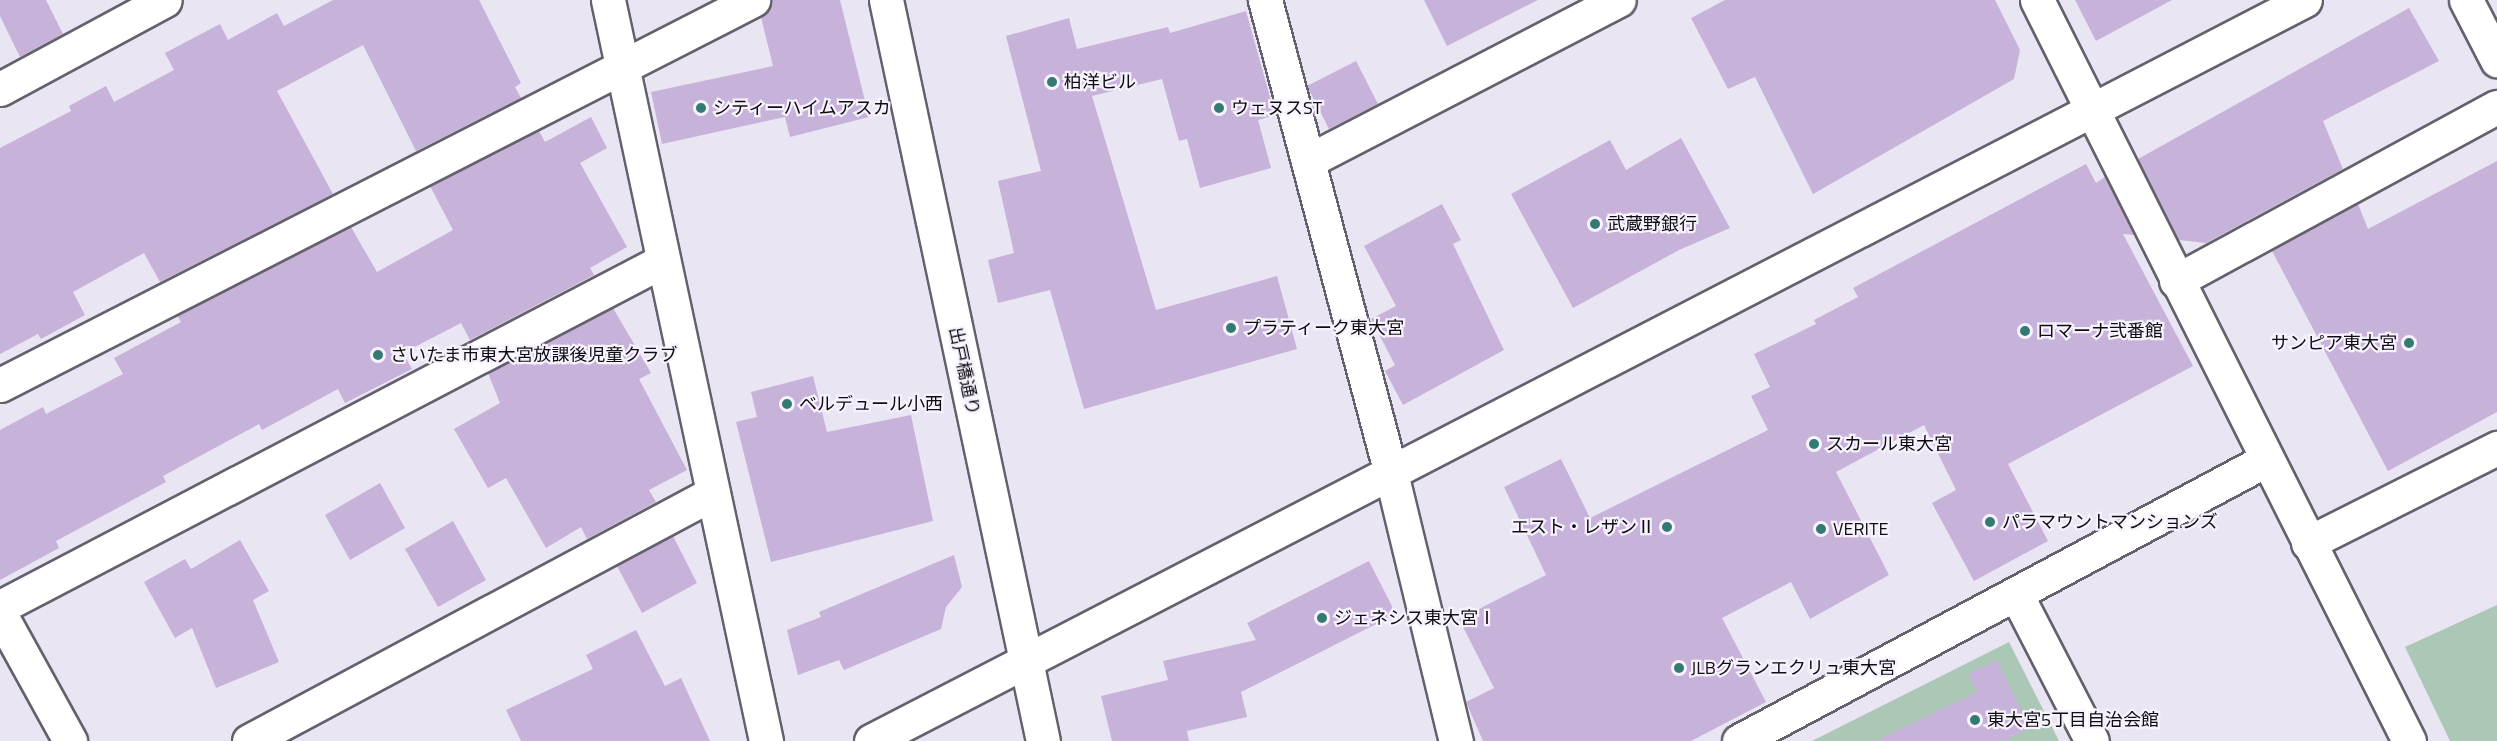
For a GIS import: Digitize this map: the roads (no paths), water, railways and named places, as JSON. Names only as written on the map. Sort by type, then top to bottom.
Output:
[{"type":"street","points":[[0,89],[165,0]]},
{"type":"street","points":[[608,0],[624,66],[662,261],[766,741]]},
{"type":"street","points":[[0,385],[753,0]]},
{"type":"street","name":"出戸橋通り","points":[[886,0],[1043,741]]},
{"type":"street","points":[[1265,0],[1391,473],[1456,741]]},
{"type":"street","points":[[1308,161],[1619,0]]},
{"type":"street","points":[[2037,0],[2092,107],[2176,281],[2409,741]]},
{"type":"street","points":[[872,741],[1026,663],[2092,107],[2305,0]]},
{"type":"street","points":[[2466,0],[2497,60]]},
{"type":"street","points":[[2176,281],[2497,107]]},
{"type":"street","points":[[0,607],[662,261]]},
{"type":"street","points":[[2308,543],[2497,448]]},
{"type":"street","points":[[1739,741],[2266,460]]},
{"type":"street","points":[[249,741],[713,493]]},
{"type":"street","points":[[2016,594],[2092,741]]},
{"type":"street","points":[[0,614],[70,741]]},
{"type":"place","name":"柏洋ビル","points":[[1052,82]]},
{"type":"place","name":"シティーハイムアスカ","points":[[701,108]]},
{"type":"place","name":"ウェヌスST","points":[[1219,108]]},
{"type":"place","name":"武蔵野銀行","points":[[1595,224]]},
{"type":"place","name":"プラティーク東大宮","points":[[1231,328]]},
{"type":"place","name":"ロマーナ弐番館","points":[[2025,331]]},
{"type":"place","name":"サンピア東大宮","points":[[2409,343]]},
{"type":"place","name":"さいたま市東大宮放課後児童クラブ","points":[[378,355]]},
{"type":"place","name":"ベルデュール小西","points":[[787,404]]},
{"type":"place","name":"スカール東大宮","points":[[1814,444]]},
{"type":"place","name":"パラマウントマンションズ","points":[[1990,522]]},
{"type":"place","name":"エスト・レザンⅡ","points":[[1667,527]]},
{"type":"place","name":"VERITE","points":[[1821,529]]},
{"type":"place","name":"ジェネシス東大宮Ⅰ","points":[[1322,618]]},
{"type":"place","name":"JLBグランエクリュ東大宮","points":[[1679,668]]},
{"type":"place","name":"東大宮5丁目自治会館","points":[[1975,720]]}]
